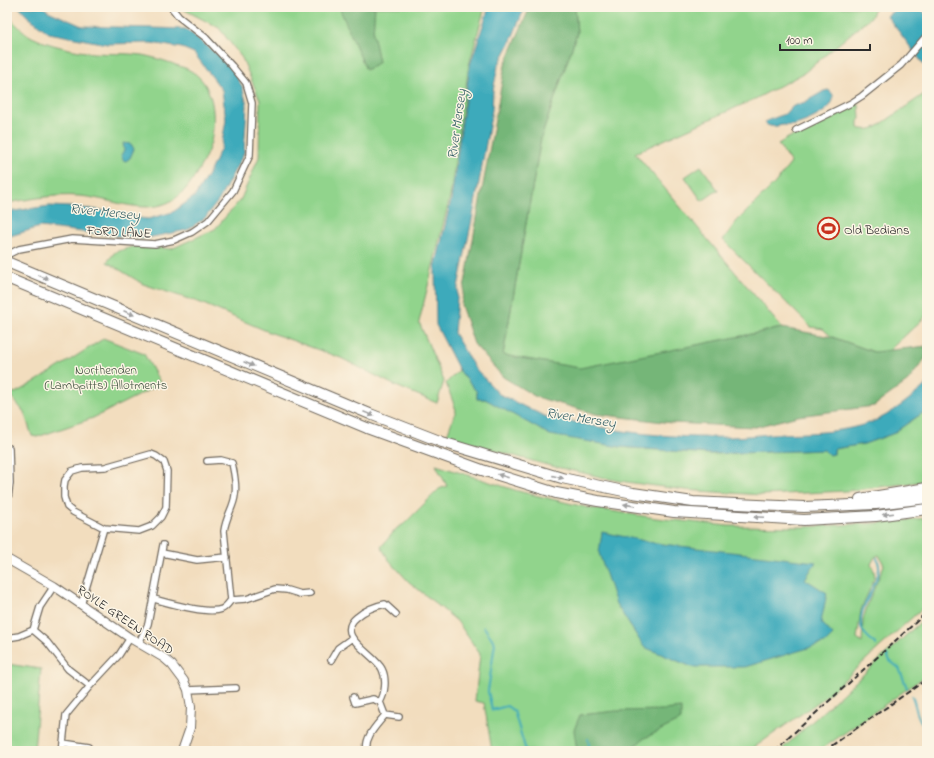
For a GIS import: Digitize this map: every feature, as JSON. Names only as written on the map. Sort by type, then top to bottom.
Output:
[{"type":"highway","points":[[7,262],[363,411],[442,442],[562,478],[633,493],[693,502],[804,507],[876,504],[927,498]]},
{"type":"highway","points":[[7,278],[367,428],[482,470],[556,493],[598,501],[674,512],[804,520],[876,516],[927,510]]},
{"type":"highway","points":[[804,507],[927,488]]},
{"type":"main road","name":"ROYLE GREEN ROAD","points":[[7,559],[54,586],[130,638],[164,658],[172,665],[184,681],[188,690],[191,707],[190,728],[182,751]]},
{"type":"street","name":"FORD LANE","points":[[7,255],[19,250],[72,239],[155,244],[174,240],[192,232],[208,221],[233,191],[250,155],[252,103],[246,83],[206,38],[179,17],[172,7]]},
{"type":"street","points":[[796,130],[852,103],[862,96],[901,65],[927,35]]},
{"type":"street","points":[[7,503],[10,483],[9,448]]},
{"type":"street","points":[[151,454],[160,458],[166,466],[167,471],[166,507],[161,518],[152,526],[139,532],[104,528],[73,512],[68,507],[64,497],[64,486],[68,474],[77,469],[121,464],[144,455],[151,454]]},
{"type":"street","points":[[207,461],[221,460],[232,463],[236,479],[236,496],[225,521],[224,531],[231,600]]},
{"type":"street","points":[[81,605],[104,528]]},
{"type":"street","points":[[139,643],[148,624],[154,599],[163,545]]},
{"type":"street","points":[[162,553],[197,560],[226,557]]},
{"type":"street","points":[[7,638],[19,636],[33,630],[40,607],[54,586]]},
{"type":"street","points":[[154,599],[192,609],[213,611],[220,610],[231,600],[246,599],[275,589],[287,590],[300,594],[310,593]]},
{"type":"street","points":[[380,702],[383,697],[384,690],[385,678],[383,670],[378,663],[352,638],[349,632],[350,626],[353,620],[358,616],[376,606],[385,604],[396,614]]},
{"type":"street","points":[[33,630],[47,642],[68,669],[90,686]]},
{"type":"street","points":[[62,751],[66,715],[90,686],[119,655],[130,638]]},
{"type":"street","points":[[331,660],[338,648],[352,638]]},
{"type":"street","points":[[188,690],[236,688]]},
{"type":"street","points":[[353,697],[355,703],[374,700],[380,702]]},
{"type":"street","points":[[380,702],[385,715]]},
{"type":"street","points":[[385,715],[399,717]]},
{"type":"street","points":[[367,751],[367,740],[385,715]]},
{"type":"street","points":[[63,743],[89,747]]},
{"type":"green space","points":[[179,7],[485,7],[469,65],[450,197],[419,322],[444,381],[437,403],[396,386],[341,358],[269,332],[201,303],[143,284],[107,262],[115,252],[139,245],[171,249],[215,229],[241,199],[259,157],[260,100],[242,58],[219,28]]},
{"type":"green space","points":[[339,7],[375,7],[373,33],[379,62],[366,70]]},
{"type":"green space","points":[[530,7],[575,7],[577,33],[541,138],[503,355],[580,368],[782,328],[832,337],[874,352],[927,346],[927,356],[908,381],[874,406],[798,416],[755,427],[672,423],[596,414],[536,397],[503,377],[474,344],[461,305],[505,65]]},
{"type":"green space","points":[[575,7],[875,7],[872,16],[804,73],[757,98],[635,153],[782,328],[580,369],[503,355],[541,138],[577,33]]},
{"type":"green space","points":[[7,15],[29,35],[46,43],[86,52],[142,55],[186,68],[199,77],[209,93],[212,103],[213,133],[209,147],[197,173],[179,195],[167,203],[153,207],[139,207],[79,196],[43,197],[7,203]]},
{"type":"green space","name":"Old Bedians","points":[[927,92],[927,315],[880,359],[874,352],[832,337],[823,329],[811,327],[723,240],[736,222],[775,183],[791,163],[778,144],[844,110],[844,108],[859,104],[860,119],[858,121],[858,128],[875,128]]},
{"type":"green space","points":[[701,166],[718,190],[702,201],[685,177]]},
{"type":"green space","name":"Northenden (Lambpitts) Allotments","points":[[103,338],[144,354],[161,384],[93,418],[37,437],[32,436],[24,412],[10,395],[12,392],[15,393],[37,380]]},
{"type":"green space","points":[[459,370],[477,392],[477,399],[485,399],[620,447],[710,454],[824,450],[829,455],[834,454],[834,449],[864,444],[892,434],[927,410],[927,481],[847,491],[762,495],[685,490],[619,481],[547,465],[447,435],[456,410],[446,383]]},
{"type":"green space","points":[[436,465],[518,491],[585,507],[656,518],[728,526],[802,527],[877,523],[927,518],[927,604],[824,698],[749,751],[492,751],[484,703],[475,701],[480,654],[457,621],[408,581],[389,560],[381,547],[397,528],[404,524],[439,489],[447,486]],"holes":[[[879,555],[884,565],[863,619],[862,643],[857,639],[861,610],[875,577],[871,564],[875,557]]]},
{"type":"green space","points":[[927,616],[927,675],[819,751],[780,751]]},
{"type":"green space","points":[[7,664],[41,669],[34,751],[7,751]]},
{"type":"green space","points":[[681,708],[681,720],[643,739],[629,751],[577,751],[574,730],[580,715],[616,711],[665,710]]},
{"type":"water","points":[[19,7],[44,7],[48,11],[82,26],[186,29],[227,62],[242,86],[247,105],[244,153],[219,200],[205,218],[187,230],[142,239],[40,227],[7,237],[7,212],[49,206],[71,207],[100,210],[124,216],[148,219],[173,212],[195,196],[210,171],[221,148],[226,120],[222,90],[194,53],[182,48],[151,43],[107,44],[49,33],[27,16]]},
{"type":"water","points":[[489,7],[525,7],[510,43],[498,66],[493,91],[492,110],[474,210],[458,287],[454,333],[474,367],[499,394],[549,418],[555,417],[627,432],[679,436],[735,437],[809,433],[847,429],[879,419],[901,405],[927,384],[927,410],[892,434],[864,444],[834,449],[834,454],[829,455],[824,450],[710,454],[620,447],[550,435],[485,399],[477,399],[477,392],[459,370],[436,325],[435,268],[451,200],[470,65]]},
{"type":"water","points":[[898,7],[920,7],[927,16],[927,69],[887,16]]},
{"type":"water","points":[[828,90],[832,94],[833,100],[827,109],[817,116],[805,122],[794,125],[771,126],[765,123],[766,121],[785,114],[791,107],[805,102]]},
{"type":"water","points":[[123,143],[131,144],[134,149],[130,158],[126,161],[123,160],[121,155],[124,150]]},
{"type":"water","points":[[602,532],[654,543],[816,562],[805,579],[827,593],[821,622],[833,635],[825,643],[745,667],[692,667],[644,647],[616,604],[599,553]]},
{"type":"waterway","points":[[876,645],[863,631],[861,615],[877,577],[879,567],[877,558]]},
{"type":"waterway","points":[[484,627],[495,643],[488,691],[492,710],[507,706],[514,711],[526,751]]},
{"type":"waterway","points":[[887,655],[890,661],[899,668],[907,688]]},
{"type":"waterway","points":[[912,696],[918,717],[922,723]]},
{"type":"waterway","points":[[588,739],[590,751]]},
{"type":"railway","points":[[774,751],[927,612]]},
{"type":"railway","points":[[824,751],[927,679]]},
{"type":"place","name":"Old Bedians","points":[[829,229]]},
{"type":"water label","name":"River Mersey","points":[[456,124]]},
{"type":"water label","name":"River Mersey","points":[[105,211]]},
{"type":"water label","name":"River Mersey","points":[[581,417]]}]
